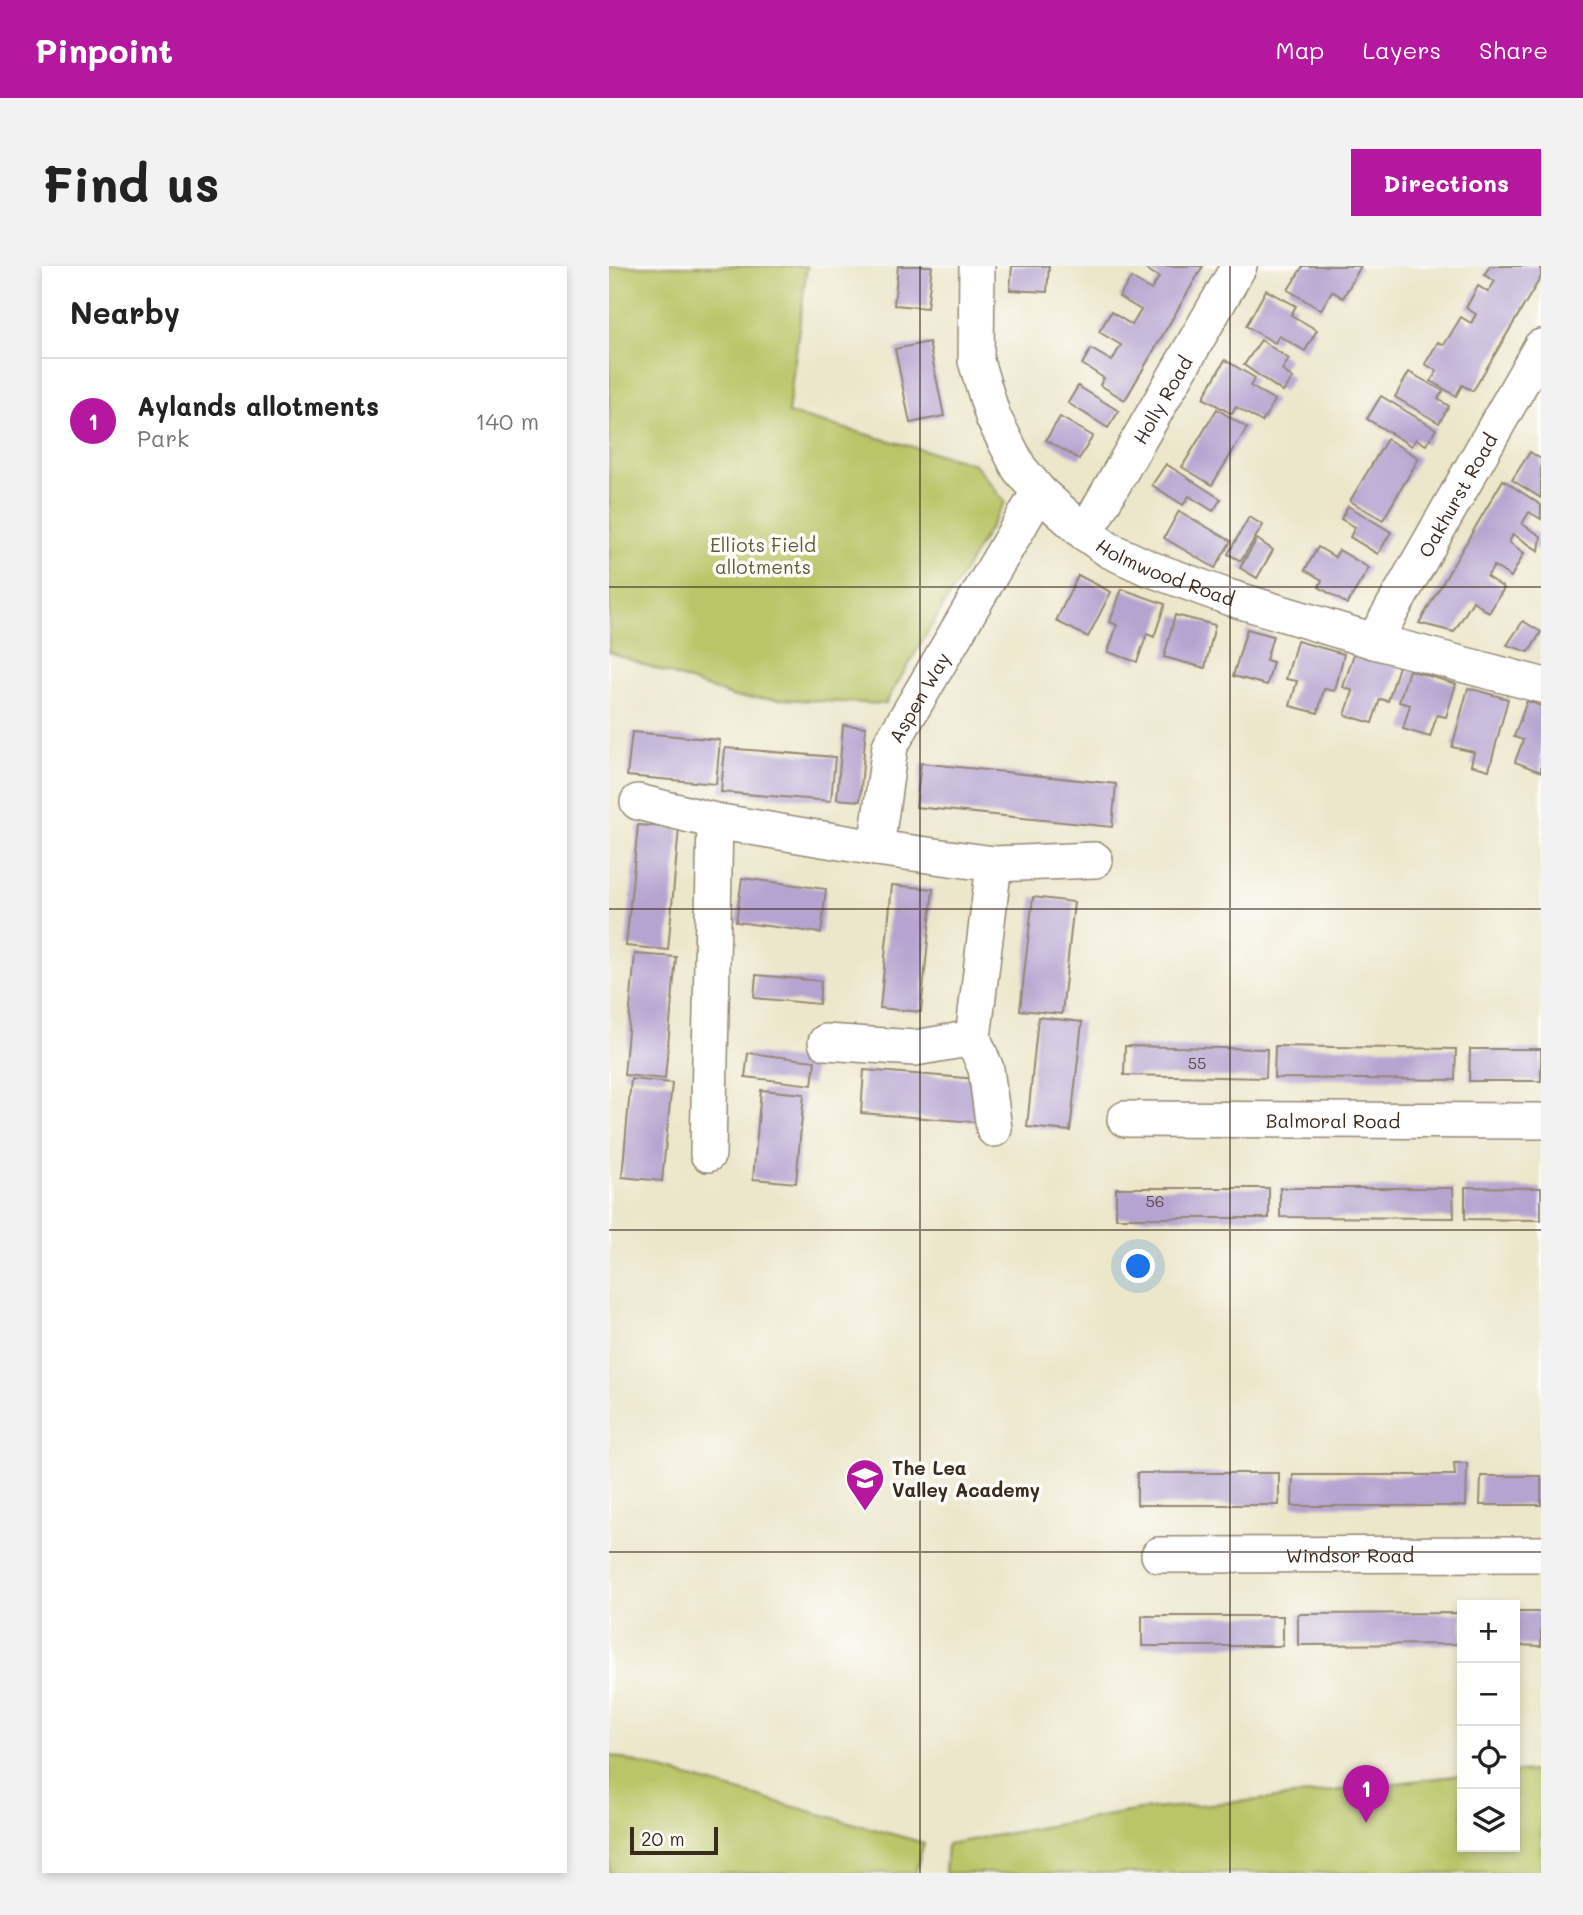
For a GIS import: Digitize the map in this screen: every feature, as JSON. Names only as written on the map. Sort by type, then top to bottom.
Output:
[{"type":"street","name":"Holmwood Road","points":[[977,266],[976,361],[993,417],[1019,468],[1039,492],[1084,533],[1109,550],[1148,568],[1228,597],[1374,641],[1541,685]]},
{"type":"street","name":"Holly Road","points":[[1084,533],[1239,266]]},
{"type":"street","name":"Oakhurst Road","points":[[1374,641],[1541,347]]},
{"type":"street","name":"Aspen Way","points":[[876,848],[890,746],[1039,492]]},
{"type":"street","points":[[638,802],[715,821],[876,848],[994,864],[1095,860]]},
{"type":"street","points":[[708,1154],[715,821]]},
{"type":"street","points":[[994,864],[973,1038],[986,1069],[994,1129]]},
{"type":"street","points":[[826,1042],[915,1048],[973,1038]]},
{"type":"street","name":"Balmoral Road","points":[[1125,1119],[1541,1121]]},
{"type":"street","name":"Windsor Road","points":[[1159,1555],[1541,1554]]},
{"type":"green space","name":"Elliots Field allotments","points":[[609,266],[807,266],[788,413],[975,464],[1005,502],[885,704],[734,697],[609,652]]},
{"type":"green space","points":[[609,1755],[924,1843],[915,1873],[609,1873]]},
{"type":"green space","points":[[1541,1771],[1541,1873],[945,1873],[947,1844],[1139,1810],[1270,1799],[1457,1776],[1457,1852],[1520,1852],[1520,1772]]},
{"type":"building","points":[[898,266],[932,266],[927,308],[894,305]]},
{"type":"building","points":[[1012,266],[1049,266],[1047,292],[1010,290]]},
{"type":"building","points":[[1141,266],[1203,266],[1125,400],[1100,385],[1104,378],[1082,364],[1091,349],[1112,361],[1121,345],[1099,332],[1111,312],[1132,325],[1141,310],[1119,297],[1131,278],[1151,290],[1159,277]]},
{"type":"building","points":[[1303,266],[1361,266],[1343,298],[1332,291],[1321,310],[1288,290]]},
{"type":"building","points":[[1490,266],[1541,266],[1541,277],[1473,391],[1462,385],[1456,396],[1431,381],[1437,371],[1425,364],[1438,342],[1444,345],[1461,317],[1471,323],[1476,314],[1466,308],[1478,286],[1488,292],[1495,281],[1484,275]]},
{"type":"building","points":[[1266,290],[1296,306],[1291,315],[1317,330],[1305,351],[1279,336],[1275,343],[1246,326]]},
{"type":"building","points":[[1261,340],[1289,359],[1282,370],[1293,378],[1283,392],[1244,365]]},
{"type":"building","points":[[929,342],[944,416],[910,423],[895,349]]},
{"type":"building","points":[[1225,360],[1255,378],[1250,386],[1275,400],[1262,422],[1236,407],[1232,414],[1203,398]]},
{"type":"building","points":[[1409,372],[1443,391],[1438,399],[1449,406],[1439,423],[1395,397]]},
{"type":"building","points":[[1078,386],[1119,411],[1108,428],[1068,403]]},
{"type":"building","points":[[1381,396],[1436,429],[1426,445],[1416,439],[1412,446],[1367,419]]},
{"type":"building","points":[[1217,409],[1247,428],[1212,485],[1182,467]]},
{"type":"building","points":[[1060,417],[1093,436],[1079,459],[1046,440]]},
{"type":"building","points":[[1387,439],[1419,458],[1383,520],[1350,501]]},
{"type":"building","points":[[1530,452],[1541,459],[1541,498],[1512,480]]},
{"type":"building","points":[[1166,464],[1221,499],[1213,511],[1189,496],[1183,505],[1152,485]]},
{"type":"building","points":[[1503,480],[1541,505],[1541,519],[1529,512],[1522,524],[1541,536],[1539,551],[1513,534],[1509,542],[1524,553],[1511,577],[1494,566],[1487,577],[1504,588],[1489,613],[1473,601],[1454,632],[1419,623]]},
{"type":"building","points":[[1348,506],[1391,532],[1378,554],[1350,537],[1355,527],[1341,519]]},
{"type":"building","points":[[1179,511],[1231,541],[1215,568],[1164,538]]},
{"type":"building","points":[[1249,517],[1263,525],[1241,561],[1228,554]]},
{"type":"building","points":[[1257,539],[1273,550],[1257,578],[1240,568]]},
{"type":"building","points":[[1318,547],[1335,557],[1339,550],[1369,568],[1347,604],[1319,587],[1322,580],[1305,570]]},
{"type":"building","points":[[1078,575],[1111,592],[1088,637],[1056,621]]},
{"type":"building","points":[[1122,589],[1165,604],[1154,637],[1147,634],[1137,662],[1108,652],[1117,625],[1110,622]]},
{"type":"building","points":[[1175,615],[1215,625],[1205,668],[1164,657]]},
{"type":"building","points":[[1523,621],[1541,632],[1529,652],[1507,645]]},
{"type":"building","points":[[1247,629],[1273,636],[1266,660],[1273,662],[1267,685],[1233,676]]},
{"type":"building","points":[[1297,641],[1344,654],[1335,691],[1324,689],[1318,713],[1290,706],[1297,681],[1286,679]]},
{"type":"building","points":[[1355,651],[1399,666],[1388,701],[1380,699],[1372,723],[1345,715],[1353,691],[1343,687]]},
{"type":"building","points":[[1409,670],[1456,684],[1446,717],[1437,715],[1430,737],[1403,729],[1410,705],[1399,702]]},
{"type":"building","points":[[1468,688],[1508,699],[1489,770],[1471,765],[1474,752],[1452,747]]},
{"type":"building","points":[[1527,701],[1541,706],[1541,772],[1515,762],[1523,740],[1514,737]]},
{"type":"building","points":[[843,725],[866,727],[860,801],[837,799]]},
{"type":"building","points":[[632,732],[720,740],[716,784],[627,776]]},
{"type":"building","points":[[725,748],[835,757],[831,801],[721,792]]},
{"type":"building","points":[[921,763],[1116,784],[1112,827],[916,807]]},
{"type":"building","points":[[638,825],[679,828],[668,950],[626,946]]},
{"type":"building","points":[[742,878],[826,889],[821,933],[736,922]]},
{"type":"building","points":[[892,885],[933,889],[921,1012],[880,1008]]},
{"type":"building","points":[[1033,897],[1074,902],[1062,1014],[1020,1010]]},
{"type":"building","points":[[635,954],[676,957],[665,1079],[624,1075]]},
{"type":"building","points":[[756,975],[821,981],[819,1004],[754,998]]},
{"type":"building","points":[[1038,1017],[1082,1022],[1070,1131],[1027,1127]]},
{"type":"building","points":[[1125,1046],[1267,1049],[1266,1078],[1124,1075]]},
{"type":"building","points":[[1275,1046],[1456,1049],[1455,1080],[1274,1078]]},
{"type":"building","points":[[1470,1049],[1541,1049],[1541,1081],[1469,1081]]},
{"type":"building","points":[[748,1053],[815,1061],[812,1085],[745,1077]]},
{"type":"building","points":[[864,1070],[978,1079],[975,1122],[861,1113]]},
{"type":"building","points":[[631,1079],[672,1083],[662,1181],[622,1177]]},
{"type":"building","points":[[761,1090],[804,1094],[796,1183],[753,1179]]},
{"type":"building","points":[[1465,1187],[1541,1188],[1541,1220],[1465,1219]]},
{"type":"building","points":[[1116,1188],[1269,1188],[1269,1218],[1116,1218]]},
{"type":"building","points":[[1280,1188],[1453,1188],[1454,1218],[1280,1217]]},
{"type":"building","points":[[1454,1463],[1467,1463],[1466,1506],[1292,1506],[1293,1475],[1455,1475]]},
{"type":"building","points":[[1137,1473],[1279,1473],[1279,1505],[1137,1505]]},
{"type":"building","points":[[1481,1476],[1541,1476],[1541,1505],[1480,1505]]},
{"type":"building","points":[[1520,1612],[1541,1612],[1541,1646],[1520,1645]]},
{"type":"building","points":[[1457,1613],[1457,1644],[1298,1645],[1298,1614]]},
{"type":"building","points":[[1142,1616],[1283,1616],[1283,1646],[1142,1646]]},
{"type":"place","name":"The Lea Valley Academy","points":[[865,1512]]},
{"type":"place","name":"Aylands allotments","points":[[1366,1823]]}]
